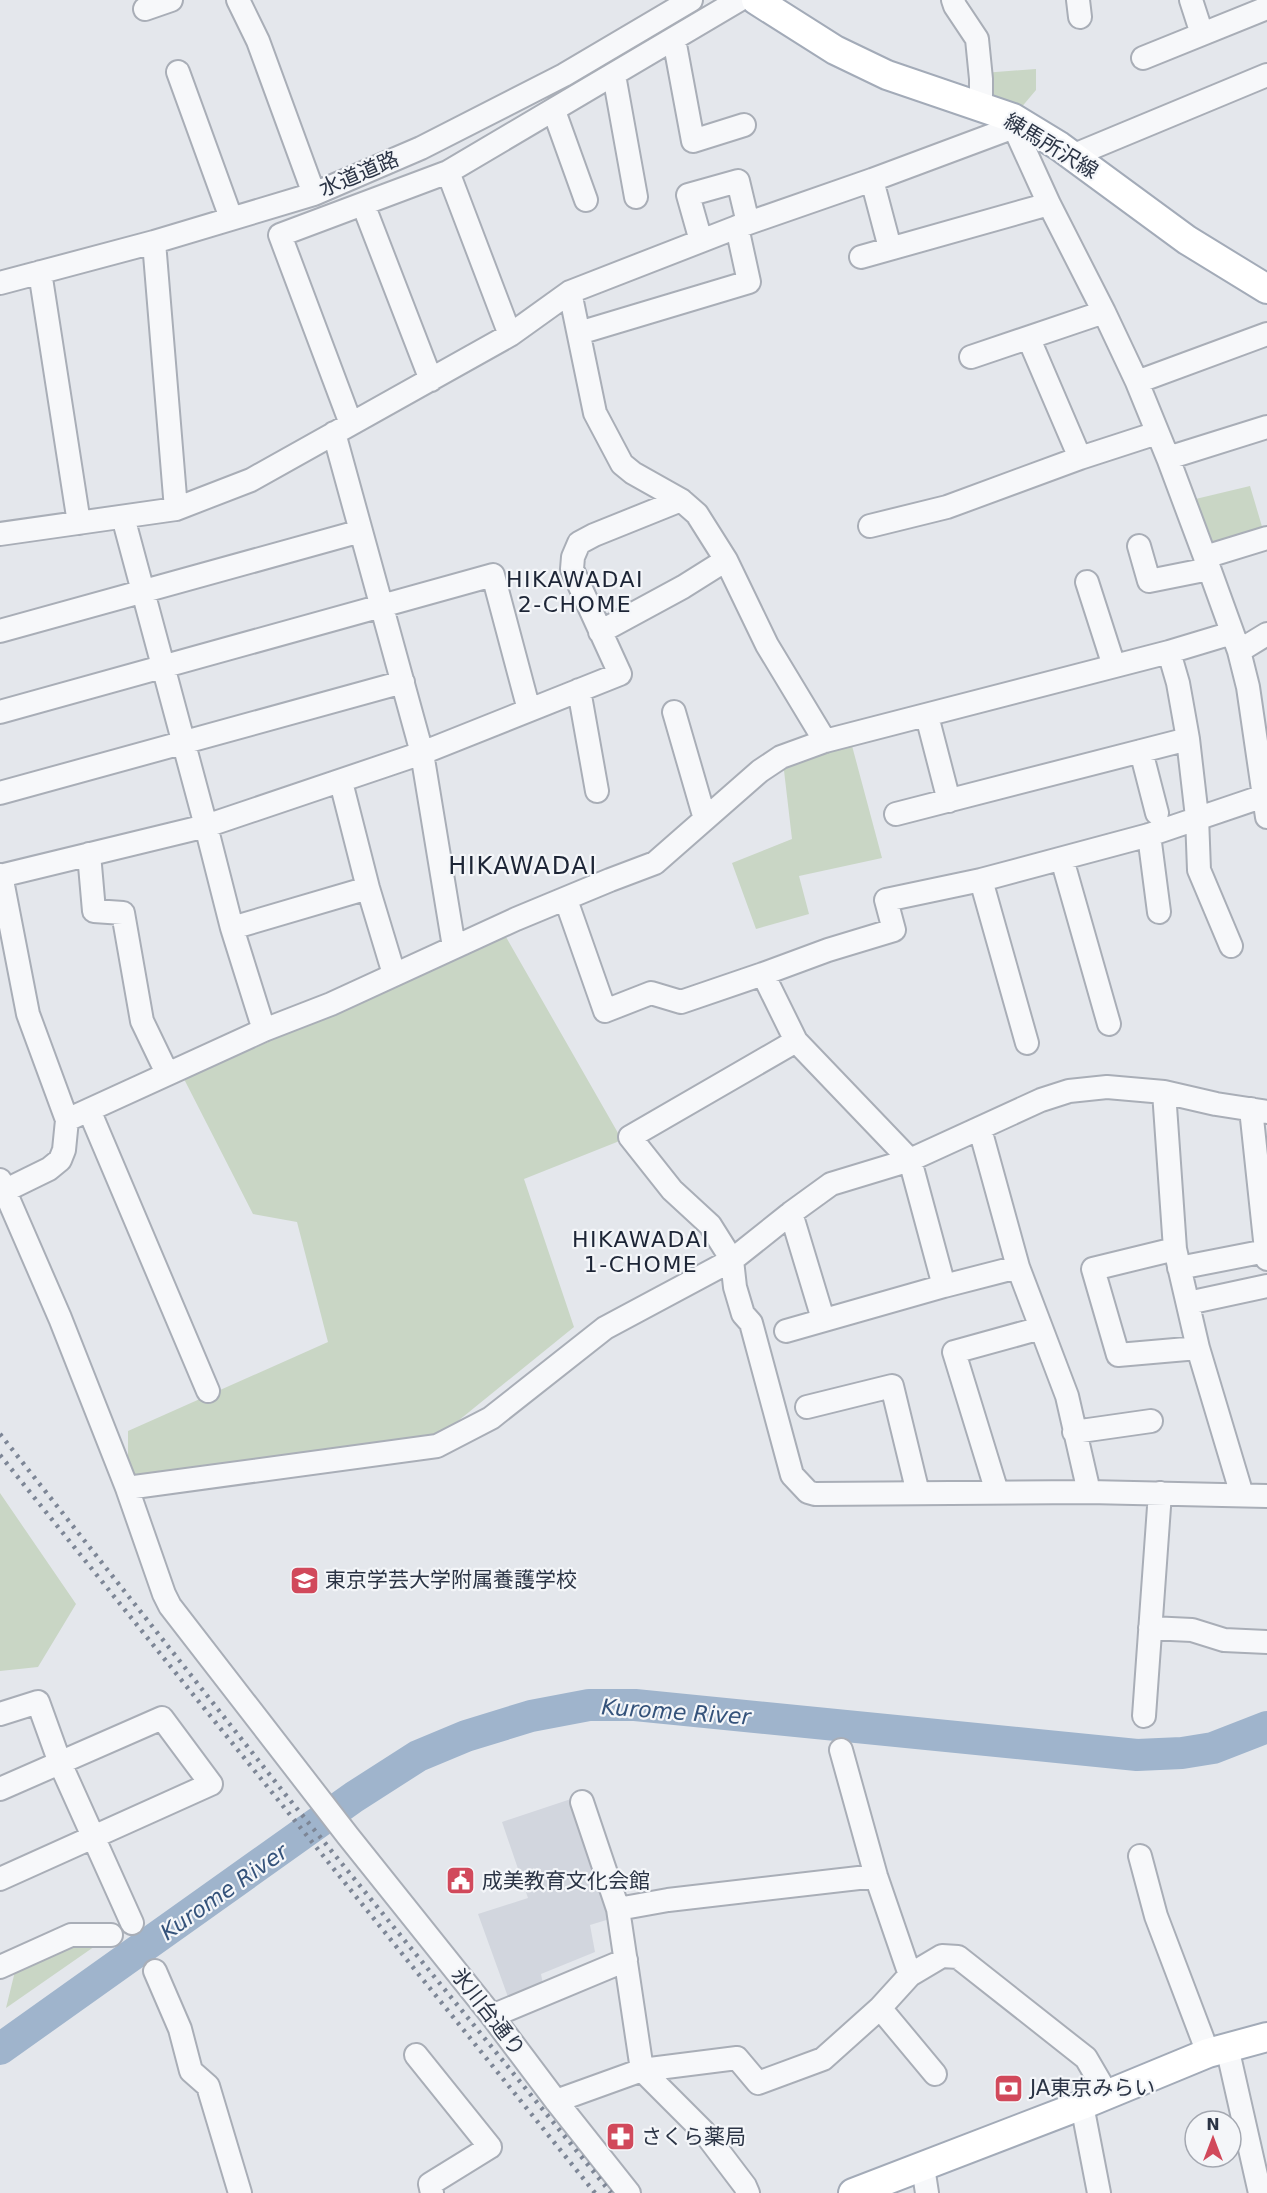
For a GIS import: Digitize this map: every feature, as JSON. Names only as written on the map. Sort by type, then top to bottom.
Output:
[{"type":"main road","name":"練馬所沢線","points":[[756,0],[836,50],[887,75],[981,108],[1072,156],[1187,240],[1267,290]]},
{"type":"main road","points":[[853,2193],[925,2180],[1095,2099],[1218,2050],[1267,2037]]},
{"type":"street","points":[[145,9],[171,0]]},
{"type":"street","points":[[238,0],[258,41],[314,194]]},
{"type":"street","name":"水道道路","points":[[0,282],[154,242],[314,194],[422,148],[543,86],[691,0]]},
{"type":"street","points":[[454,947],[422,753],[361,531],[343,429],[280,235],[448,172],[739,0]]},
{"type":"street","points":[[953,0],[977,39],[981,108]]},
{"type":"street","points":[[1191,0],[1202,34]]},
{"type":"street","points":[[1143,58],[1267,8]]},
{"type":"street","points":[[674,39],[684,144],[744,125]]},
{"type":"street","points":[[178,72],[231,218]]},
{"type":"street","points":[[614,75],[636,197]]},
{"type":"street","points":[[1072,156],[1267,75]]},
{"type":"street","points":[[554,111],[586,200]]},
{"type":"street","points":[[0,534],[176,509],[250,480],[510,334],[570,292],[742,225],[872,180],[1013,123],[1049,204],[1137,382],[1207,563],[1248,687],[1267,818]]},
{"type":"street","points":[[448,172],[510,334]]},
{"type":"street","points":[[872,180],[890,248]]},
{"type":"street","points":[[579,333],[749,282],[738,181],[688,195],[700,241]]},
{"type":"street","points":[[363,204],[431,380]]},
{"type":"street","points":[[861,257],[1049,204]]},
{"type":"street","points":[[154,242],[176,509]]},
{"type":"street","points":[[40,272],[79,523]]},
{"type":"street","points":[[570,292],[595,413],[622,464],[633,474],[681,500],[696,514],[726,560],[767,645],[825,741]]},
{"type":"street","points":[[971,357],[1104,312]]},
{"type":"street","points":[[1137,382],[1267,334]]},
{"type":"street","points":[[1029,339],[1080,458]]},
{"type":"street","points":[[1168,458],[1267,427]]},
{"type":"street","points":[[870,526],[947,507],[1080,458],[1157,433]]},
{"type":"street","points":[[1,1184],[49,1169],[60,1160],[64,1150],[68,1120],[28,1014],[1,875],[206,826],[422,753],[620,674],[572,569],[579,543],[681,500]]},
{"type":"street","points":[[123,517],[232,928],[264,1030]]},
{"type":"street","points":[[0,631],[361,531]]},
{"type":"street","points":[[1139,546],[1149,581],[1207,563],[1267,538]]},
{"type":"street","points":[[600,632],[683,587],[726,560]]},
{"type":"street","points":[[0,712],[494,575],[529,710]]},
{"type":"street","points":[[1087,582],[1114,666]]},
{"type":"street","points":[[68,1120],[264,1030],[331,1004],[454,947],[655,863],[760,771],[781,757],[825,741],[1169,652],[1235,642],[1267,634]]},
{"type":"street","points":[[1169,652],[1178,683],[1188,739],[1197,817],[1199,870],[1231,946]]},
{"type":"street","points":[[0,793],[403,682]]},
{"type":"street","points":[[579,690],[597,790]]},
{"type":"street","points":[[674,712],[705,819]]},
{"type":"street","points":[[927,716],[949,801]]},
{"type":"street","points":[[896,814],[1188,739]]},
{"type":"street","points":[[1141,751],[1157,813]]},
{"type":"street","points":[[341,782],[368,888],[394,974]]},
{"type":"street","points":[[566,900],[605,1011],[651,993],[681,1002],[828,950],[894,930],[886,900],[981,880],[1149,835],[1265,795]]},
{"type":"street","points":[[1149,835],[1159,912]]},
{"type":"street","points":[[89,854],[94,911],[123,913],[142,1021],[167,1073]]},
{"type":"street","points":[[1062,859],[1109,1024]]},
{"type":"street","points":[[981,880],[1027,1043]]},
{"type":"street","points":[[232,928],[368,888]]},
{"type":"street","points":[[763,974],[796,1041],[910,1160],[944,1286]]},
{"type":"street","points":[[796,1041],[630,1137],[672,1190],[710,1224],[732,1260],[735,1287],[743,1314],[751,1323],[792,1475],[808,1492],[815,1494],[1089,1492],[1267,1496]]},
{"type":"street","points":[[127,1488],[437,1446],[491,1418],[605,1328],[732,1260],[831,1184],[910,1160],[980,1130],[1041,1100],[1069,1091],[1107,1087],[1164,1092],[1259,1111],[1266,1255],[1177,1259],[1093,1269],[1118,1355],[1198,1348]]},
{"type":"street","points":[[1164,1092],[1177,1259],[1198,1348],[1242,1495]]},
{"type":"street","points":[[89,1110],[208,1391]]},
{"type":"street","points":[[980,1130],[1018,1267],[1067,1396],[1089,1492]]},
{"type":"street","name":"氷川台通り","points":[[1,1184],[60,1318],[127,1488],[170,1606],[629,2193]]},
{"type":"street","points":[[791,1213],[823,1319]]},
{"type":"street","points":[[786,1331],[1018,1267]]},
{"type":"street","points":[[1188,1303],[1267,1286]]},
{"type":"street","points":[[997,1492],[954,1352],[1041,1328]]},
{"type":"street","points":[[807,1407],[892,1386],[918,1493]]},
{"type":"street","points":[[1074,1432],[1151,1421]]},
{"type":"street","points":[[1144,1716],[1160,1493]]},
{"type":"street","points":[[1150,1628],[1192,1630],[1224,1640],[1267,1642]]},
{"type":"street","points":[[0,1714],[38,1702],[60,1763],[132,1923]]},
{"type":"street","points":[[0,1789],[162,1719],[211,1784],[0,1879]]},
{"type":"street","points":[[841,1750],[876,1876],[910,1975]]},
{"type":"street","points":[[582,1802],[618,1909],[642,2070],[704,2132],[748,2193]]},
{"type":"street","points":[[1140,1856],[1156,1917],[1218,2050],[1262,2183]]},
{"type":"street","points":[[618,1909],[668,1900],[876,1876]]},
{"type":"street","points":[[0,1967],[71,1935],[111,1935]]},
{"type":"street","points":[[556,2101],[642,2070],[737,2058],[758,2083],[823,2059],[880,2008],[910,1975],[942,1956],[958,1957],[1086,2058],[1095,2099],[1099,2193]]},
{"type":"street","points":[[492,2016],[626,1960]]},
{"type":"street","points":[[155,1971],[180,2029],[191,2071],[208,2086],[240,2193]]},
{"type":"street","points":[[880,2008],[935,2074]]},
{"type":"street","points":[[416,2055],[490,2147],[430,2184],[432,2193]]},
{"type":"shaded area","points":[[574,1798],[613,1918],[590,1925],[595,1952],[541,1974],[543,1984],[508,1997],[478,1914],[528,1898],[502,1822]]},
{"type":"green space","points":[[1036,69],[1036,90],[1014,116],[984,107],[983,73]]},
{"type":"green space","points":[[1250,486],[1266,540],[1203,555],[1183,502]]},
{"type":"green space","points":[[851,742],[882,858],[799,876],[809,914],[756,929],[732,863],[792,839],[783,762]]},
{"type":"green space","points":[[506,937],[622,1140],[524,1179],[574,1327],[437,1438],[128,1477],[128,1431],[328,1342],[297,1222],[253,1214],[184,1079]]},
{"type":"green space","points":[[0,1493],[76,1604],[38,1667],[0,1671]]},
{"type":"green space","points":[[111,1935],[6,2008],[18,1959]]},
{"type":"waterway","name":"Kurome River","points":[[0,2049],[354,1797],[418,1756],[466,1736],[531,1716],[589,1705],[635,1705],[1137,1755],[1182,1753],[1213,1748],[1267,1727]]},
{"type":"railway","points":[[0,1434],[285,1794],[611,2193]]},
{"type":"railway","points":[[0,1455],[595,2193]]},
{"type":"place","name":"東京学芸大学附属養護学校","points":[[304,1580]]},
{"type":"place","name":"成美教育文化会館","points":[[461,1881]]},
{"type":"place","name":"JA東京みらい","points":[[1009,2088]]},
{"type":"place","name":"さくら薬局","points":[[620,2137]]},
{"type":"district","name":"HIKAWADAI 2-CHOME","points":[[575,592]]},
{"type":"district","name":"HIKAWADAI","points":[[523,866]]},
{"type":"district","name":"HIKAWADAI 1-CHOME","points":[[641,1252]]}]
